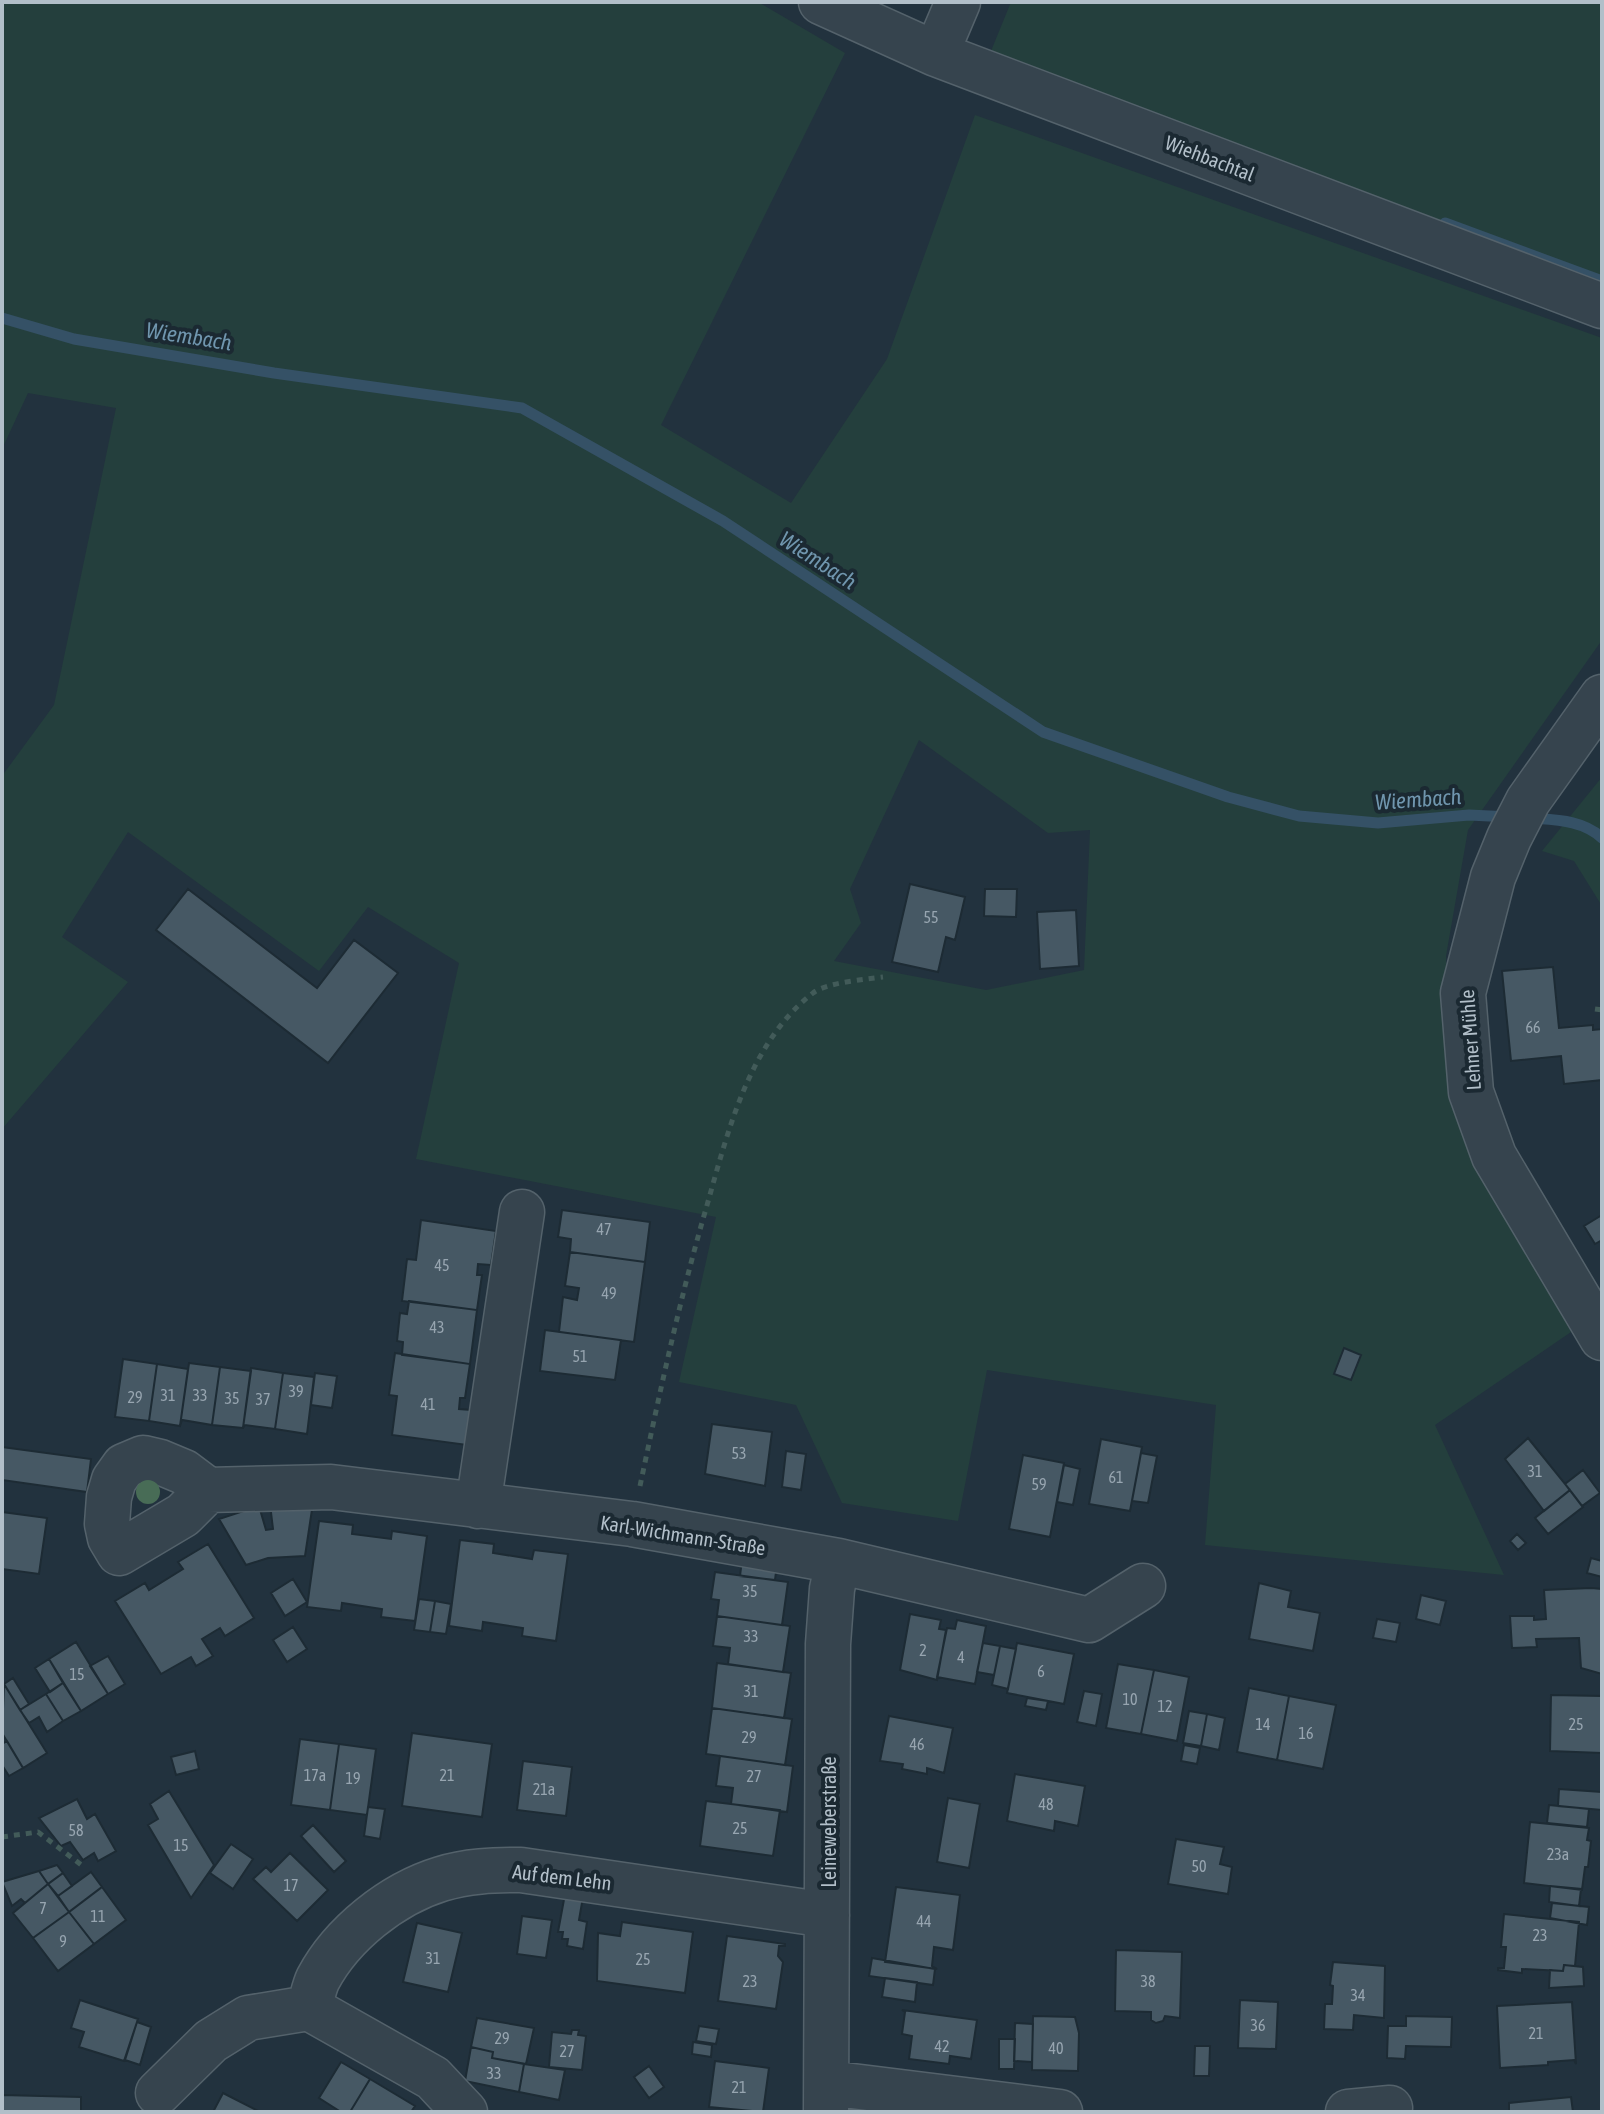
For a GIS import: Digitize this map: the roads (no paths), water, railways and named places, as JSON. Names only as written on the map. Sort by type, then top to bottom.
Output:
[{"type":"street","name":"Wiehbachtal","points":[[821,2],[936,54],[1602,306]]},
{"type":"street","points":[[936,54],[958,2]]},
{"type":"street","name":"Lehner Mühle","points":[[1602,697],[1519,820],[1493,877],[1463,993],[1471,1092],[1494,1156],[1602,1338]]},
{"type":"street","points":[[478,1506],[522,1212]]},
{"type":"street","name":"Karl-Wichmann-Straße","points":[[208,1490],[331,1487],[632,1524],[838,1561],[1089,1620],[1143,1586]]},
{"type":"street","name":"Leineweberstraße","points":[[838,1561],[832,1589],[828,1644],[827,2097],[1060,2112]]},
{"type":"street","name":"Auf dem Lehn","points":[[309,2008],[317,1980],[346,1939],[395,1900],[439,1879],[482,1870],[521,1870],[827,1915]]},
{"type":"street","points":[[158,2093],[211,2041],[248,2018],[309,2008],[433,2078],[465,2112]]},
{"type":"street","points":[[1348,2112],[1390,2108]]},
{"type":"waterway","points":[[1445,223],[1602,281]]},
{"type":"waterway","name":"Wiembach","points":[[2,318],[74,339],[274,373],[522,408],[723,521],[1043,732],[1228,797],[1299,816],[1378,823],[1469,815],[1510,817]]},
{"type":"waterway","name":"Wiembach","points":[[1531,818],[1578,824],[1602,838]]}]
